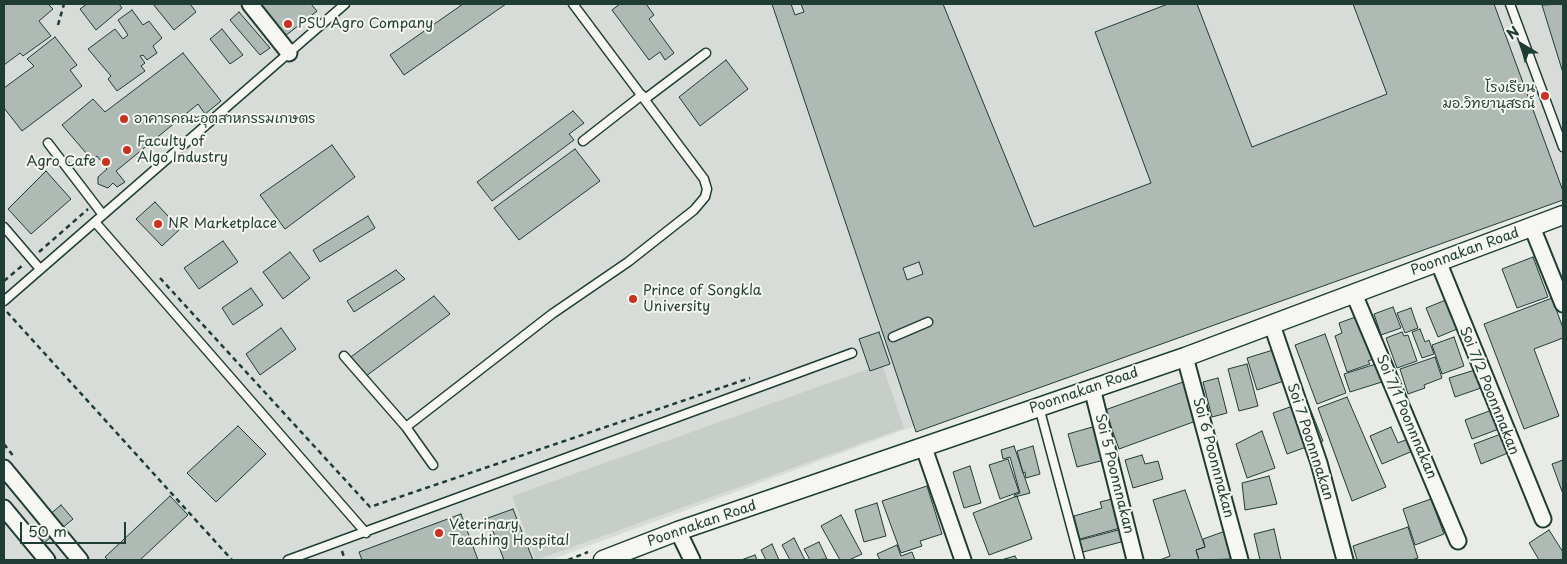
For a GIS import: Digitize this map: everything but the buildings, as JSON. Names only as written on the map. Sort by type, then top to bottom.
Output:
[{"type":"street","points":[[250,4],[289,53]]},
{"type":"street","name":"Poonnakan Road","points":[[595,556],[678,531],[924,448],[1272,325],[1563,215]]},
{"type":"street","points":[[1532,227],[1563,304]]},
{"type":"street","name":"Soi 7/2 Poonnnakan","points":[[1438,261],[1543,520]]},
{"type":"street","name":"Soi 7/1 Poonnnakan","points":[[1354,294],[1458,541]]},
{"type":"street","name":"Soi 7 Poonnnakan","points":[[1272,325],[1318,464],[1345,560]]},
{"type":"street","name":"Soi 6 Poonnnakan","points":[[1185,356],[1240,560]]},
{"type":"street","name":"Soi 5 Poonnnakan","points":[[1092,388],[1135,560]]},
{"type":"street","points":[[924,448],[963,560]]},
{"type":"street","points":[[4,468],[80,560]]},
{"type":"street","points":[[4,508],[44,559]]},
{"type":"street","points":[[678,531],[692,560]]},
{"type":"lane","points":[[4,301],[343,4]]},
{"type":"lane","points":[[406,427],[552,314],[628,262],[702,202],[707,189],[704,178],[573,4]]},
{"type":"lane","points":[[1510,4],[1560,130],[1563,147]]},
{"type":"lane","points":[[583,141],[706,53]]},
{"type":"lane","points":[[48,142],[103,215]]},
{"type":"lane","points":[[95,222],[366,533]]},
{"type":"lane","points":[[4,227],[40,269]]},
{"type":"lane","points":[[893,337],[928,322]]},
{"type":"lane","points":[[288,560],[366,533],[852,353]]},
{"type":"lane","points":[[344,356],[406,427],[433,465]]},
{"type":"lane","points":[[1039,407],[1080,560]]},
{"type":"path","points":[[58,25],[64,4]]},
{"type":"path","points":[[154,271],[370,507],[755,376]]},
{"type":"path","points":[[6,310],[232,557],[232,560]]},
{"type":"path","points":[[568,560],[595,556]]},
{"type":"shaded area","name":"Prince of Songkla University","points":[[4,4],[1563,4],[1563,188],[550,560],[4,560]]},
{"type":"shaded area","points":[[882,364],[904,428],[536,560],[512,496]]},
{"type":"place","name":"PSU Agro Company","points":[[288,24]]},
{"type":"place","name":"โรงเรียน มอ.วิทยานุสรณ์","points":[[1545,96]]},
{"type":"place","name":"อาคารคณะอุตสาหกรรมเกษตร","points":[[124,119]]},
{"type":"place","name":"Faculty of Algo Industry","points":[[127,150]]},
{"type":"place","name":"Agro Cafe","points":[[106,162]]},
{"type":"place","name":"NR Marketplace","points":[[158,224]]},
{"type":"place","name":"Prince of Songkla University","points":[[633,299]]},
{"type":"place","name":"Veterinary Teaching Hospital","points":[[439,533]]}]
